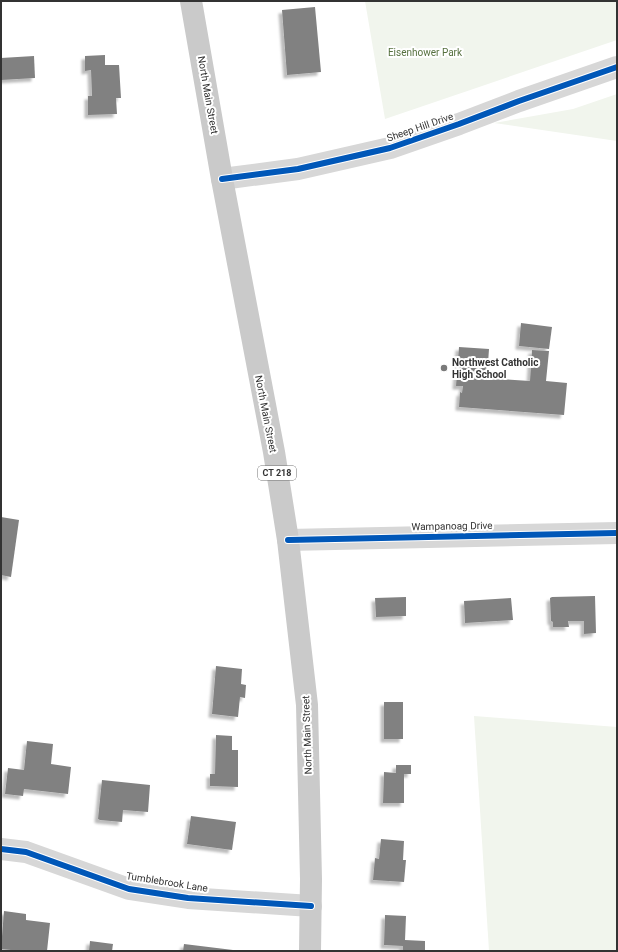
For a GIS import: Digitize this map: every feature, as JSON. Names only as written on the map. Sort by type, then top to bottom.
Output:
[{"type":"main road","name":"North Main Street","points":[[191,1],[222,179],[274,452],[288,540],[307,705],[311,906],[310,951]]},
{"type":"street","name":"Sheep Hill Drive","points":[[222,179],[298,168],[390,148],[617,67]]},
{"type":"street","name":"Wampanoag Drive","points":[[288,540],[617,533]]},
{"type":"street","name":"Tumblebrook Lane","points":[[1,849],[26,852],[129,889],[188,898],[311,906]]},
{"type":"green space","name":"Eisenhower Park","points":[[365,1],[617,1],[617,40],[385,119]]},
{"type":"green space","points":[[617,94],[617,141],[494,123],[573,109]]},
{"type":"green space","points":[[474,716],[617,727],[617,951],[489,951]]},
{"type":"building","points":[[315,7],[321,72],[287,75],[282,10]]},
{"type":"building","points":[[105,55],[105,65],[119,65],[121,98],[116,98],[117,114],[88,115],[88,96],[92,96],[91,70],[85,71],[85,56]]},
{"type":"building","points":[[34,56],[35,78],[1,80],[1,58]]},
{"type":"building","points":[[521,323],[552,327],[549,349],[519,346]]},
{"type":"building","points":[[459,347],[489,349],[487,378],[530,381],[532,350],[549,351],[546,381],[567,383],[564,415],[459,407],[460,392],[462,393],[463,386],[456,386]]},
{"type":"building","points":[[1,517],[19,520],[11,577],[1,575]]},
{"type":"building","points":[[595,596],[596,633],[584,634],[584,621],[568,621],[569,627],[553,627],[553,622],[551,621],[550,598]]},
{"type":"building","points":[[406,597],[406,616],[376,617],[375,598]]},
{"type":"building","points":[[511,598],[513,620],[465,623],[464,601]]},
{"type":"building","points":[[216,666],[242,669],[241,684],[246,685],[245,698],[240,697],[238,717],[212,714]]},
{"type":"building","points":[[384,702],[403,702],[403,739],[384,739]]},
{"type":"building","points":[[216,735],[232,736],[232,750],[238,750],[238,787],[210,786],[210,774],[215,774]]},
{"type":"building","points":[[27,741],[53,744],[51,764],[71,767],[68,794],[24,789],[23,796],[5,794],[8,768],[24,770]]},
{"type":"building","points":[[396,765],[411,765],[411,774],[404,774],[404,803],[383,803],[384,772],[396,773]]},
{"type":"building","points":[[102,780],[150,785],[148,812],[123,810],[122,822],[98,819]]},
{"type":"building","points":[[191,816],[236,822],[232,850],[187,844]]},
{"type":"building","points":[[381,839],[404,841],[403,860],[406,860],[404,882],[373,880],[375,858],[379,859]]},
{"type":"building","points":[[4,911],[26,914],[26,920],[50,923],[47,951],[1,949]]},
{"type":"building","points":[[385,915],[406,916],[405,940],[425,941],[425,951],[403,951],[403,946],[384,945]]},
{"type":"building","points":[[90,941],[113,944],[112,951],[89,951]]},
{"type":"building","points":[[184,944],[233,950],[233,951],[183,951]]},
{"type":"cycle path","points":[[222,179],[298,169],[390,148],[617,67]]},
{"type":"cycle path","points":[[288,540],[617,533]]},
{"type":"cycle path","points":[[1,849],[26,852],[129,889],[188,898],[311,906]]},
{"type":"place","name":"Northwest Catholic High School","points":[[444,368]]}]
